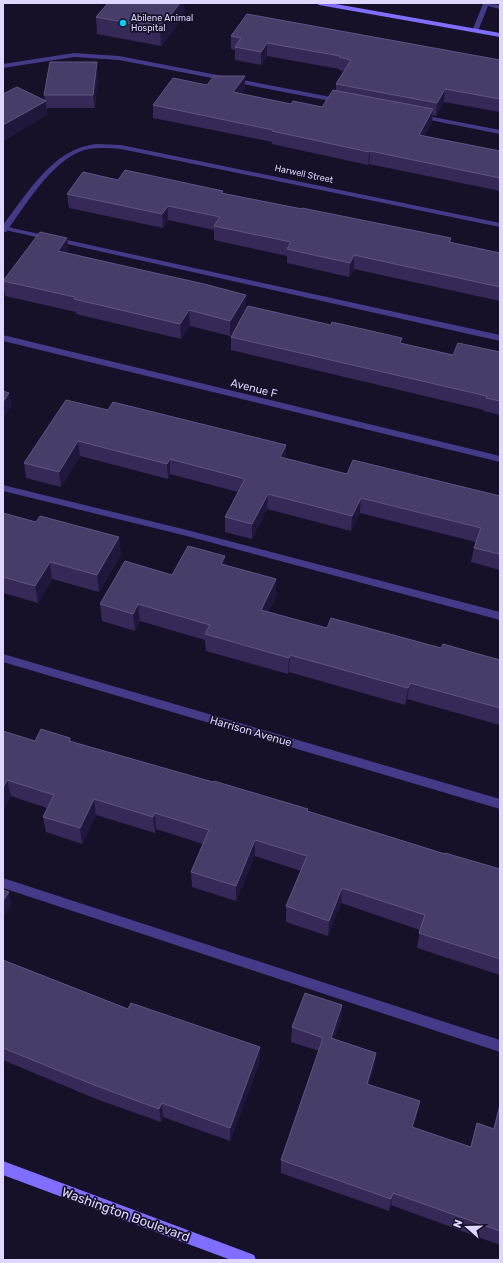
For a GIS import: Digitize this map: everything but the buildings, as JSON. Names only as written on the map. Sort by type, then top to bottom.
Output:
[{"type":"main road","points":[[319,3],[500,35]]},
{"type":"main road","name":"Washington Boulevard","points":[[3,1168],[249,1260]]},
{"type":"street","points":[[475,31],[486,4],[500,7]]},
{"type":"street","points":[[3,66],[74,56],[119,58],[352,103]]},
{"type":"street","points":[[414,115],[500,132]]},
{"type":"street","name":"Harwell Street","points":[[4,229],[50,170],[61,159],[81,149],[103,146],[121,147],[500,225]]},
{"type":"street","points":[[4,229],[500,338]]},
{"type":"street","name":"Avenue F","points":[[3,338],[500,460]]},
{"type":"street","points":[[3,488],[187,533],[500,616]]},
{"type":"street","name":"Harrison Avenue","points":[[3,658],[500,804]]},
{"type":"street","points":[[3,884],[500,1046]]},
{"type":"place","name":"Abilene Animal Hospital","points":[[123,23]]}]
